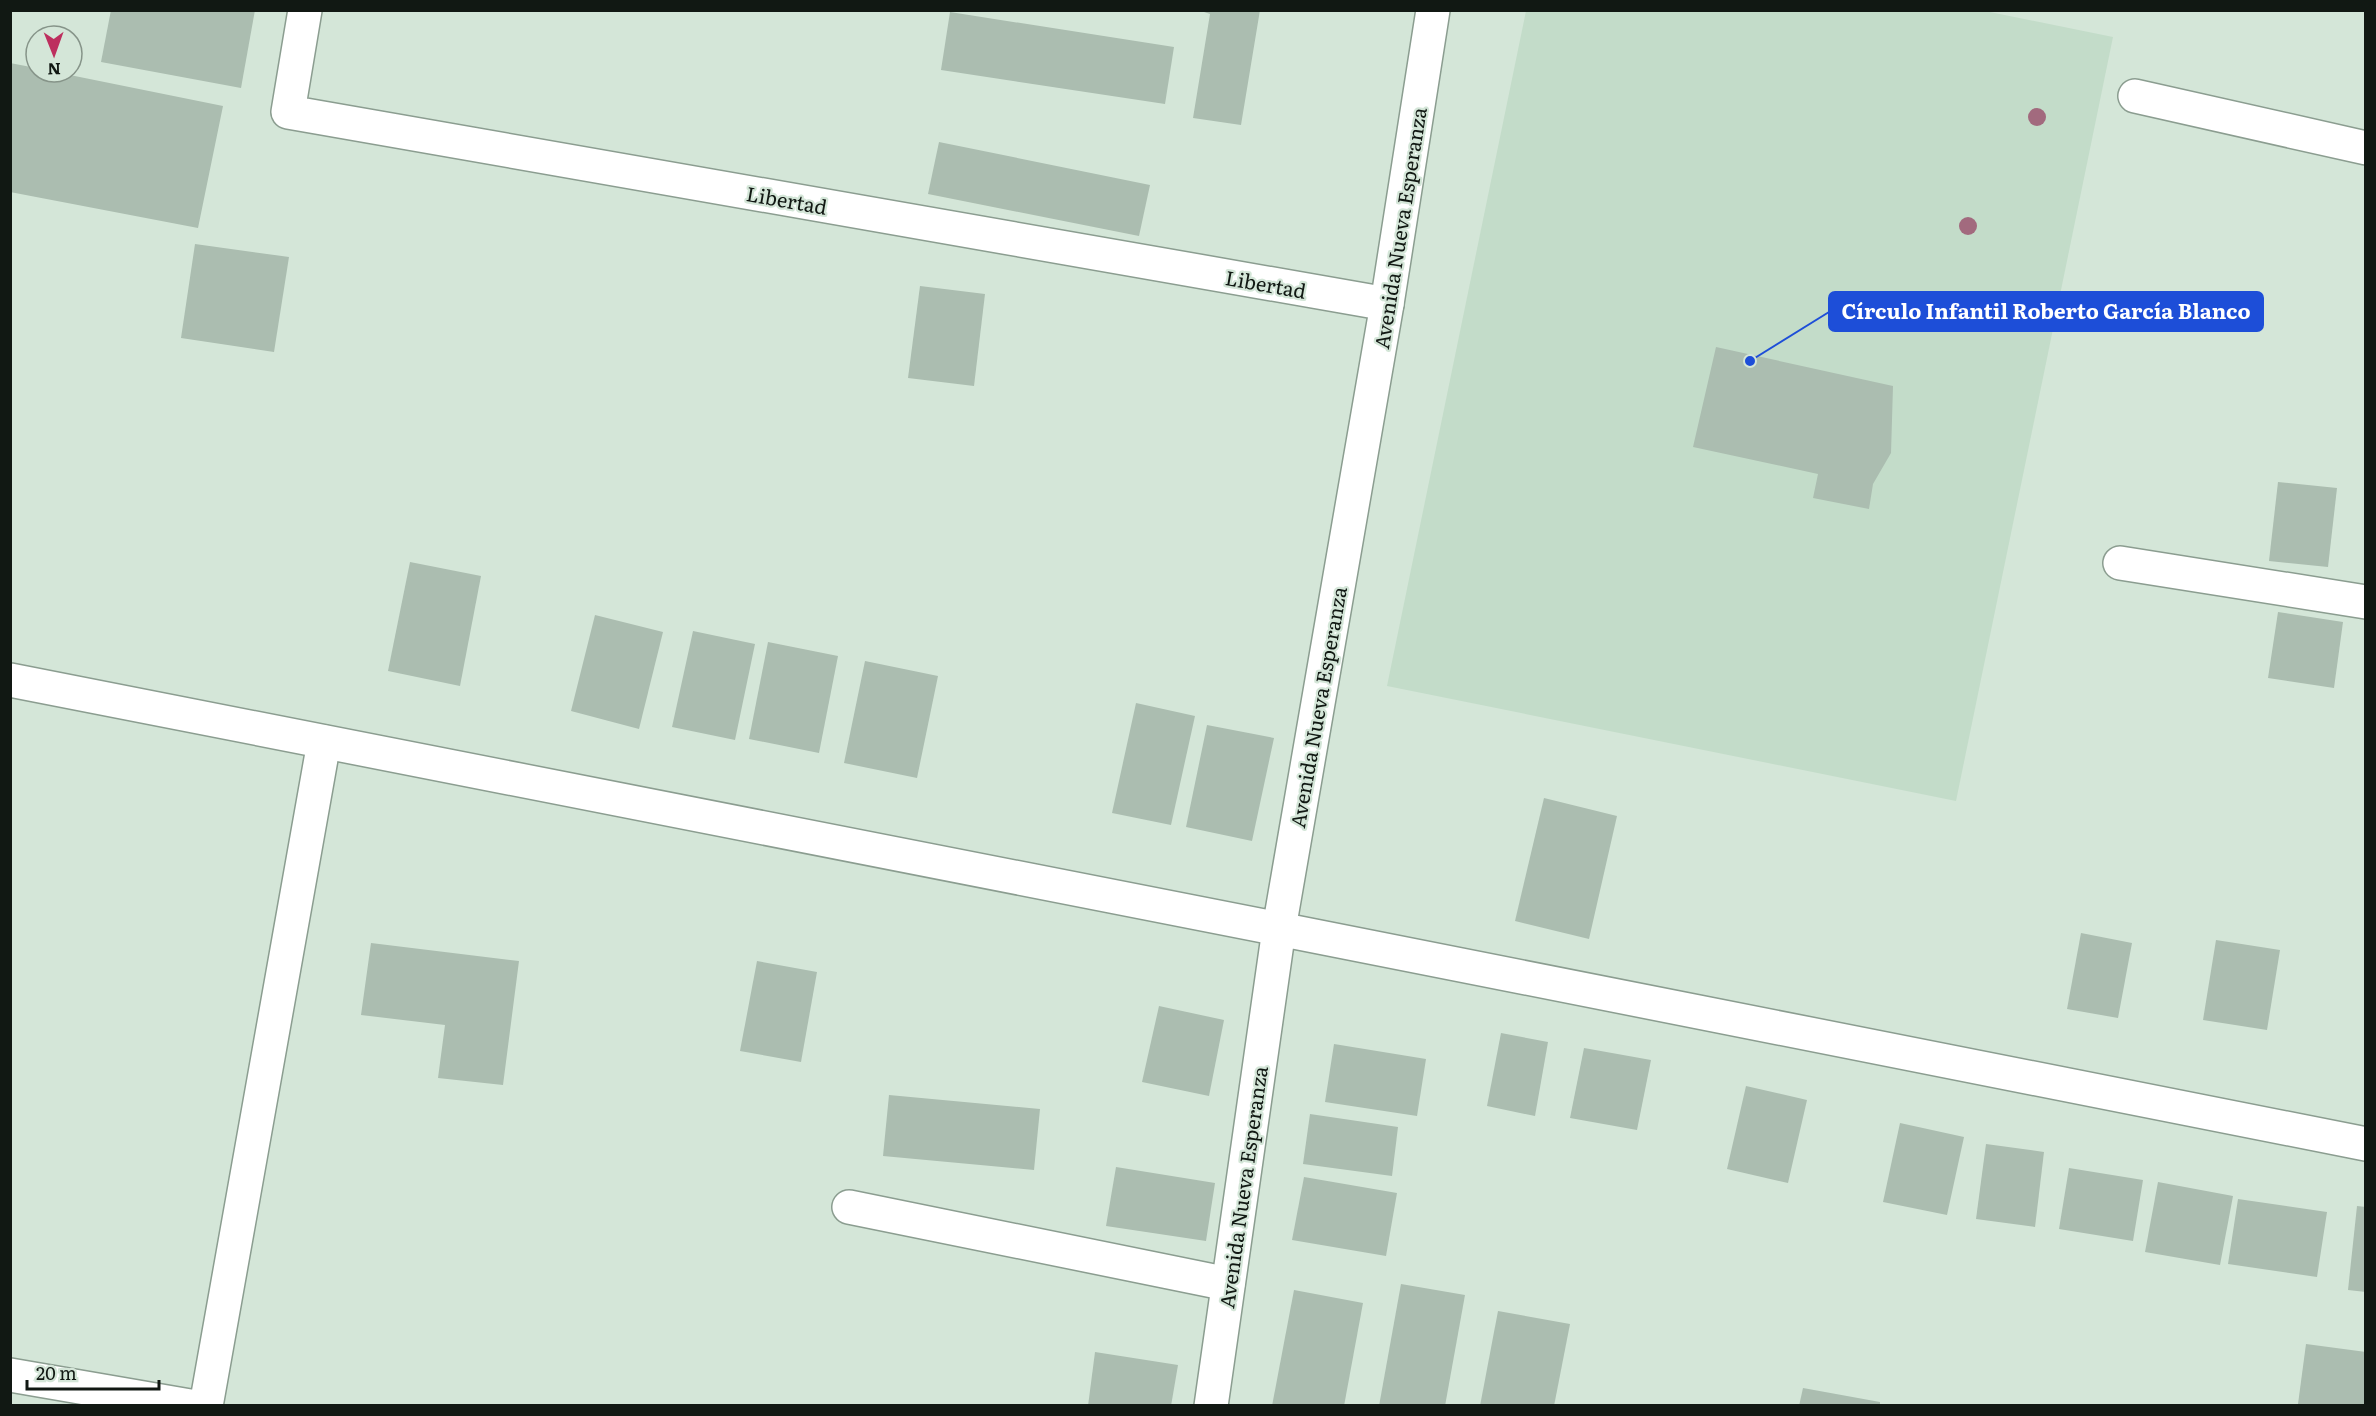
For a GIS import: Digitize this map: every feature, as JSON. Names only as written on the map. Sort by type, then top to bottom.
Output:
[{"type":"street","name":"Libertad","points":[[305,10],[288,112],[1388,304]]},
{"type":"street","name":"Avenida Nueva Esperanza","points":[[1211,1406],[1279,929],[1388,304],[1434,10]]},
{"type":"street","points":[[2135,96],[2366,148]]},
{"type":"street","points":[[2120,563],[2366,602]]},
{"type":"street","points":[[10,680],[2366,1144]]},
{"type":"street","points":[[206,1406],[324,742]]},
{"type":"street","points":[[849,1207],[1228,1284]]},
{"type":"street","points":[[10,1376],[190,1406]]},
{"type":"shaded area","points":[[1980,10],[2113,37],[1956,801],[1387,686],[1526,11]]},
{"type":"building","points":[[111,10],[255,10],[241,88],[101,62]]},
{"type":"building","points":[[1198,10],[1260,10],[1241,125],[1193,118],[1210,14]]},
{"type":"building","points":[[950,12],[1174,47],[1165,104],[941,70]]},
{"type":"building","points":[[10,63],[24,66],[24,84],[84,84],[84,78],[223,106],[198,228],[10,192]]},
{"type":"building","points":[[939,142],[1150,185],[1139,236],[928,194]]},
{"type":"building","points":[[195,244],[289,257],[274,352],[181,338]]},
{"type":"building","points":[[920,286],[985,294],[974,386],[908,378]]},
{"type":"building","points":[[1716,347],[1893,386],[1891,453],[1873,484],[1869,509],[1813,498],[1818,474],[1693,447]]},
{"type":"building","points":[[2278,482],[2337,488],[2328,567],[2269,561]]},
{"type":"building","points":[[410,562],[481,576],[460,686],[388,671]]},
{"type":"building","points":[[2278,612],[2343,622],[2334,688],[2268,678]]},
{"type":"building","points":[[595,615],[663,632],[639,729],[571,711]]},
{"type":"building","points":[[693,631],[755,644],[735,740],[672,727]]},
{"type":"building","points":[[768,642],[838,656],[819,753],[749,739]]},
{"type":"building","points":[[865,661],[938,676],[917,778],[844,763]]},
{"type":"building","points":[[1136,703],[1195,716],[1171,825],[1112,813]]},
{"type":"building","points":[[1207,725],[1274,738],[1252,841],[1186,827]]},
{"type":"building","points":[[1544,798],[1617,816],[1589,939],[1515,921]]},
{"type":"building","points":[[2081,933],[2132,943],[2118,1018],[2067,1009]]},
{"type":"building","points":[[2216,940],[2280,950],[2267,1030],[2203,1020]]},
{"type":"building","points":[[371,943],[519,961],[503,1085],[438,1078],[445,1025],[361,1015]]},
{"type":"building","points":[[757,961],[817,972],[801,1062],[740,1051]]},
{"type":"building","points":[[1159,1006],[1224,1020],[1209,1096],[1142,1082]]},
{"type":"building","points":[[1501,1033],[1548,1042],[1535,1116],[1487,1106]]},
{"type":"building","points":[[1334,1044],[1426,1059],[1417,1116],[1325,1102]]},
{"type":"building","points":[[1584,1048],[1651,1060],[1637,1130],[1570,1118]]},
{"type":"building","points":[[1746,1086],[1807,1100],[1788,1183],[1727,1169]]},
{"type":"building","points":[[889,1095],[1040,1109],[1034,1170],[883,1156]]},
{"type":"building","points":[[1310,1114],[1398,1127],[1392,1176],[1303,1164]]},
{"type":"building","points":[[1900,1123],[1964,1137],[1947,1215],[1883,1202]]},
{"type":"building","points":[[1986,1144],[2044,1152],[2035,1227],[1976,1219]]},
{"type":"building","points":[[1116,1167],[1215,1183],[1206,1241],[1106,1226]]},
{"type":"building","points":[[2069,1168],[2143,1180],[2133,1241],[2059,1229]]},
{"type":"building","points":[[1304,1177],[1397,1193],[1386,1256],[1292,1240]]},
{"type":"building","points":[[2158,1182],[2233,1196],[2220,1265],[2145,1252]]},
{"type":"building","points":[[2238,1199],[2327,1212],[2317,1277],[2228,1264]]},
{"type":"building","points":[[2357,1206],[2366,1207],[2366,1292],[2348,1290]]},
{"type":"building","points":[[1401,1284],[1465,1295],[1445,1406],[1379,1406]]},
{"type":"building","points":[[1294,1290],[1363,1303],[1344,1406],[1272,1406]]},
{"type":"building","points":[[1498,1311],[1570,1324],[1554,1406],[1480,1406]]},
{"type":"building","points":[[2306,1344],[2366,1352],[2366,1406],[2298,1404]]},
{"type":"building","points":[[1095,1352],[1178,1365],[1171,1406],[1088,1406]]},
{"type":"building","points":[[1803,1388],[1880,1402],[1880,1406],[1799,1406]]},
{"type":"place","name":"Círculo Infantil Roberto García Blanco","points":[[1750,361]]}]
